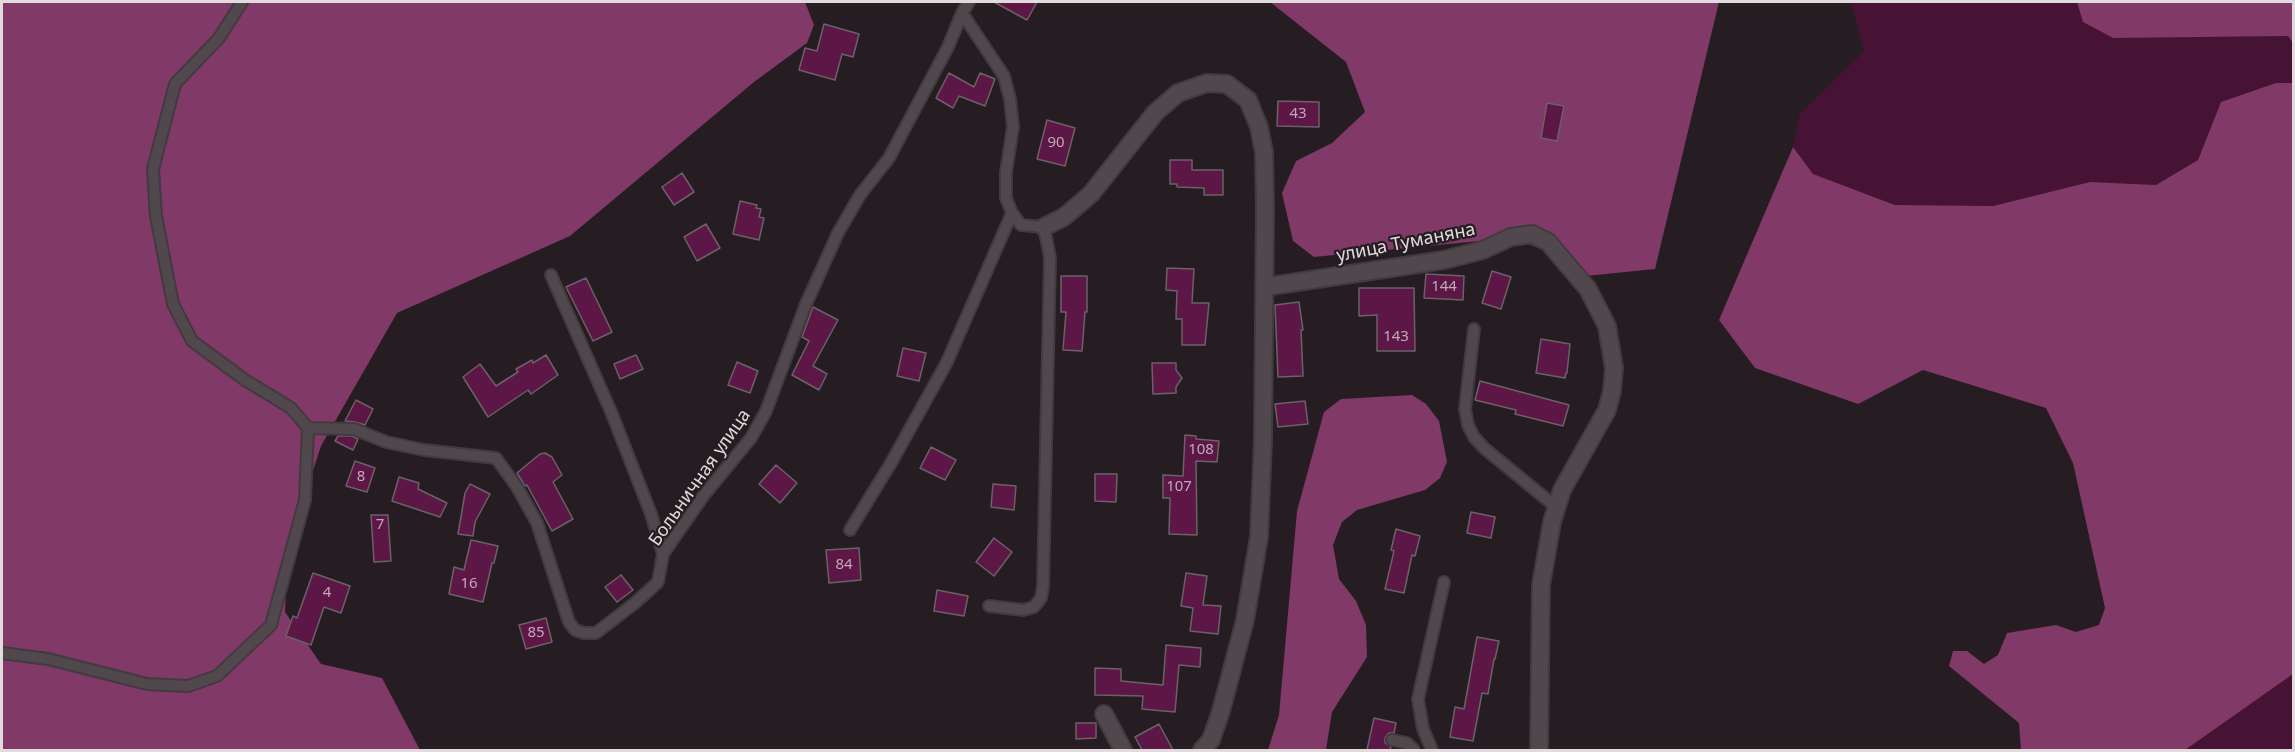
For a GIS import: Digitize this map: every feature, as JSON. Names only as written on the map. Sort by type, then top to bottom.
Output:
[{"type":"street","points":[[1044,226],[1064,217],[1091,194],[1155,113],[1178,93],[1207,83],[1227,84],[1248,100],[1259,127],[1264,152],[1263,440],[1259,537],[1245,620],[1221,711],[1211,740],[1202,750]]},
{"type":"street","name":"улица Туманяна","points":[[1264,287],[1444,260],[1483,250],[1511,237],[1532,234],[1548,242],[1588,289],[1607,326],[1614,368],[1612,391],[1607,410],[1562,490],[1556,507],[1541,585],[1539,750]]},
{"type":"street","points":[[1104,714],[1123,750]]},
{"type":"lane","points":[[2,653],[48,659],[147,684],[188,686],[217,676],[271,625],[305,500],[308,428],[291,408],[244,380],[192,341],[173,304],[156,216],[153,169],[175,84],[219,38],[242,2]]},
{"type":"lane","name":"Больничная улица","points":[[308,428],[354,429],[386,442],[424,450],[496,458],[517,487],[537,523],[569,622],[575,630],[596,633],[658,582],[663,554],[704,495],[751,438],[766,411],[806,304],[838,233],[860,195],[889,158],[948,47],[969,2]]},
{"type":"lane","points":[[962,13],[1004,76],[1010,99],[1012,127],[1006,172],[1006,198],[1012,213],[1021,225],[1044,226],[1050,269],[1043,587],[1041,598],[1034,607],[1023,610],[989,606]]},
{"type":"lane","points":[[850,530],[891,463],[947,362],[1012,213]]},
{"type":"lane","points":[[551,275],[612,414],[651,514],[663,554]]},
{"type":"lane","points":[[1474,329],[1465,409],[1468,425],[1474,437],[1484,448],[1556,507]]},
{"type":"lane","points":[[1432,750],[1423,729],[1418,699],[1444,582]]},
{"type":"lane","points":[[1392,740],[1407,743],[1414,750]]},
{"type":"shaded area","points":[[2,2],[805,2],[814,25],[807,43],[754,82],[570,236],[397,313],[321,446],[288,548],[285,612],[321,664],[382,678],[420,750],[2,750]]},
{"type":"shaded area","points":[[1270,2],[1719,2],[1655,269],[1576,277],[1557,254],[1510,238],[1314,257],[1293,241],[1282,193],[1296,161],[1332,143],[1365,112],[1346,62]]},
{"type":"shaded area","points":[[2077,2],[2083,22],[2113,38],[2288,36],[2293,43],[2293,83],[2276,83],[2221,102],[2198,160],[2156,185],[2090,182],[1993,206],[1895,205],[1813,174],[1793,147],[1800,113],[1864,51],[1851,3]]},
{"type":"shaded area","points":[[2077,2],[2293,2],[2293,43],[2288,36],[2113,38],[2083,22]]},
{"type":"shaded area","points":[[2276,83],[2294,83],[2293,674],[2185,750],[2021,750],[2019,723],[1949,666],[1953,651],[1967,651],[1984,664],[1998,655],[2007,633],[2056,625],[2076,632],[2099,625],[2105,608],[2073,463],[2046,408],[1923,370],[1858,404],[1755,368],[1719,320],[1793,147],[1813,174],[1895,205],[1993,206],[2090,182],[2156,185],[2198,160],[2221,102]]},
{"type":"shaded area","points":[[1412,395],[1426,404],[1439,421],[1447,462],[1440,478],[1425,490],[1357,510],[1342,522],[1333,545],[1339,579],[1356,601],[1366,625],[1367,657],[1332,712],[1326,750],[1268,750],[1279,715],[1297,511],[1324,412],[1341,399]]},
{"type":"shaded area","points":[[2293,674],[2293,750],[2185,750],[2217,727]]},
{"type":"building","points":[[994,2],[1037,2],[1027,20]]},
{"type":"building","points":[[824,24],[859,34],[853,57],[842,54],[835,80],[799,70],[805,48],[817,51]]},
{"type":"building","points":[[949,73],[974,87],[980,73],[995,79],[985,106],[959,96],[953,108],[936,98]]},
{"type":"building","points":[[1278,101],[1319,102],[1319,127],[1277,126]]},
{"type":"building","points":[[1547,103],[1564,106],[1557,141],[1541,138]]},
{"type":"building","points":[[1047,120],[1075,128],[1065,166],[1037,159]]},
{"type":"building","points":[[1170,160],[1192,160],[1192,170],[1223,170],[1223,195],[1204,195],[1204,188],[1177,187],[1177,184],[1170,184]]},
{"type":"building","points":[[682,173],[694,192],[674,205],[662,187]]},
{"type":"building","points":[[740,201],[757,205],[756,208],[761,209],[759,217],[764,218],[759,240],[733,234]]},
{"type":"building","points":[[706,224],[720,248],[697,261],[684,237]]},
{"type":"building","points":[[1167,268],[1194,269],[1192,303],[1209,303],[1205,345],[1182,345],[1182,319],[1176,319],[1177,291],[1166,290]]},
{"type":"building","points":[[1492,271],[1511,277],[1501,309],[1482,303]]},
{"type":"building","points":[[1426,274],[1464,276],[1463,300],[1424,298]]},
{"type":"building","points":[[1061,276],[1087,276],[1087,312],[1085,312],[1082,351],[1063,350],[1066,312],[1061,312]]},
{"type":"building","points":[[586,278],[612,332],[593,341],[566,287]]},
{"type":"building","points":[[1359,288],[1414,288],[1415,351],[1377,351],[1377,315],[1359,316]]},
{"type":"building","points":[[1299,302],[1303,330],[1301,330],[1303,376],[1278,377],[1275,305]]},
{"type":"building","points":[[813,307],[838,320],[813,366],[827,374],[819,390],[792,375],[809,341],[802,337]]},
{"type":"building","points":[[1541,339],[1570,344],[1565,378],[1536,373]]},
{"type":"building","points":[[903,348],[926,353],[919,381],[897,376]]},
{"type":"building","points":[[546,355],[558,375],[531,394],[528,390],[488,417],[463,377],[480,364],[496,386],[518,372],[516,369]]},
{"type":"building","points":[[636,355],[643,369],[620,379],[614,364]]},
{"type":"building","points":[[737,362],[758,371],[750,393],[728,385]]},
{"type":"building","points":[[1152,363],[1176,363],[1176,370],[1182,378],[1176,387],[1176,393],[1153,394]]},
{"type":"building","points":[[1480,381],[1569,405],[1563,426],[1515,414],[1516,410],[1475,400]]},
{"type":"building","points":[[356,400],[373,409],[365,425],[345,421]]},
{"type":"building","points":[[1305,401],[1308,424],[1278,427],[1275,404]]},
{"type":"building","points":[[1185,435],[1196,436],[1196,439],[1219,441],[1217,462],[1196,461],[1197,535],[1169,534],[1170,498],[1163,498],[1163,475],[1183,476]]},
{"type":"building","points":[[338,436],[352,436],[358,439],[353,450],[335,441]]},
{"type":"building","points":[[931,447],[956,460],[945,480],[920,468]]},
{"type":"building","points":[[545,453],[552,457],[562,475],[553,482],[573,519],[552,531],[527,485],[525,486],[517,473],[540,454]]},
{"type":"building","points":[[355,461],[375,468],[367,492],[346,486]]},
{"type":"building","points":[[776,465],[797,483],[780,503],[759,484]]},
{"type":"building","points":[[1095,474],[1117,474],[1116,502],[1095,501]]},
{"type":"building","points":[[399,477],[419,483],[418,489],[447,503],[440,517],[392,501]]},
{"type":"building","points":[[470,484],[490,494],[475,522],[473,536],[458,534],[465,493]]},
{"type":"building","points":[[993,484],[1016,486],[1014,510],[991,507]]},
{"type":"building","points":[[1471,512],[1495,517],[1491,538],[1467,533]]},
{"type":"building","points":[[371,515],[388,515],[391,561],[374,562]]},
{"type":"building","points":[[1396,529],[1420,536],[1415,556],[1412,555],[1404,593],[1385,589],[1394,551],[1391,550]]},
{"type":"building","points":[[994,538],[1012,552],[994,576],[976,562]]},
{"type":"building","points":[[471,540],[498,546],[483,602],[449,594],[454,567],[464,570]]},
{"type":"building","points":[[859,548],[861,580],[829,583],[826,550]]},
{"type":"building","points":[[313,573],[350,586],[341,613],[324,607],[311,645],[286,636],[293,616],[297,618]]},
{"type":"building","points":[[1186,573],[1207,576],[1203,605],[1221,606],[1218,634],[1190,631],[1193,608],[1181,606]]},
{"type":"building","points":[[621,575],[633,590],[617,602],[605,587]]},
{"type":"building","points":[[937,590],[968,596],[964,616],[934,611]]},
{"type":"building","points":[[546,618],[552,642],[526,649],[519,625]]},
{"type":"building","points":[[1477,637],[1499,641],[1488,694],[1482,693],[1473,741],[1450,737],[1455,707],[1464,709]]},
{"type":"building","points":[[1166,645],[1201,648],[1200,667],[1179,665],[1175,712],[1142,709],[1143,696],[1095,695],[1095,668],[1121,669],[1121,681],[1163,685]]},
{"type":"building","points":[[1374,718],[1396,723],[1394,733],[1389,733],[1385,738],[1385,743],[1391,747],[1390,750],[1367,750]]},
{"type":"building","points":[[1076,723],[1096,723],[1096,738],[1076,739]]},
{"type":"building","points":[[1159,724],[1173,750],[1142,750],[1135,737]]}]
